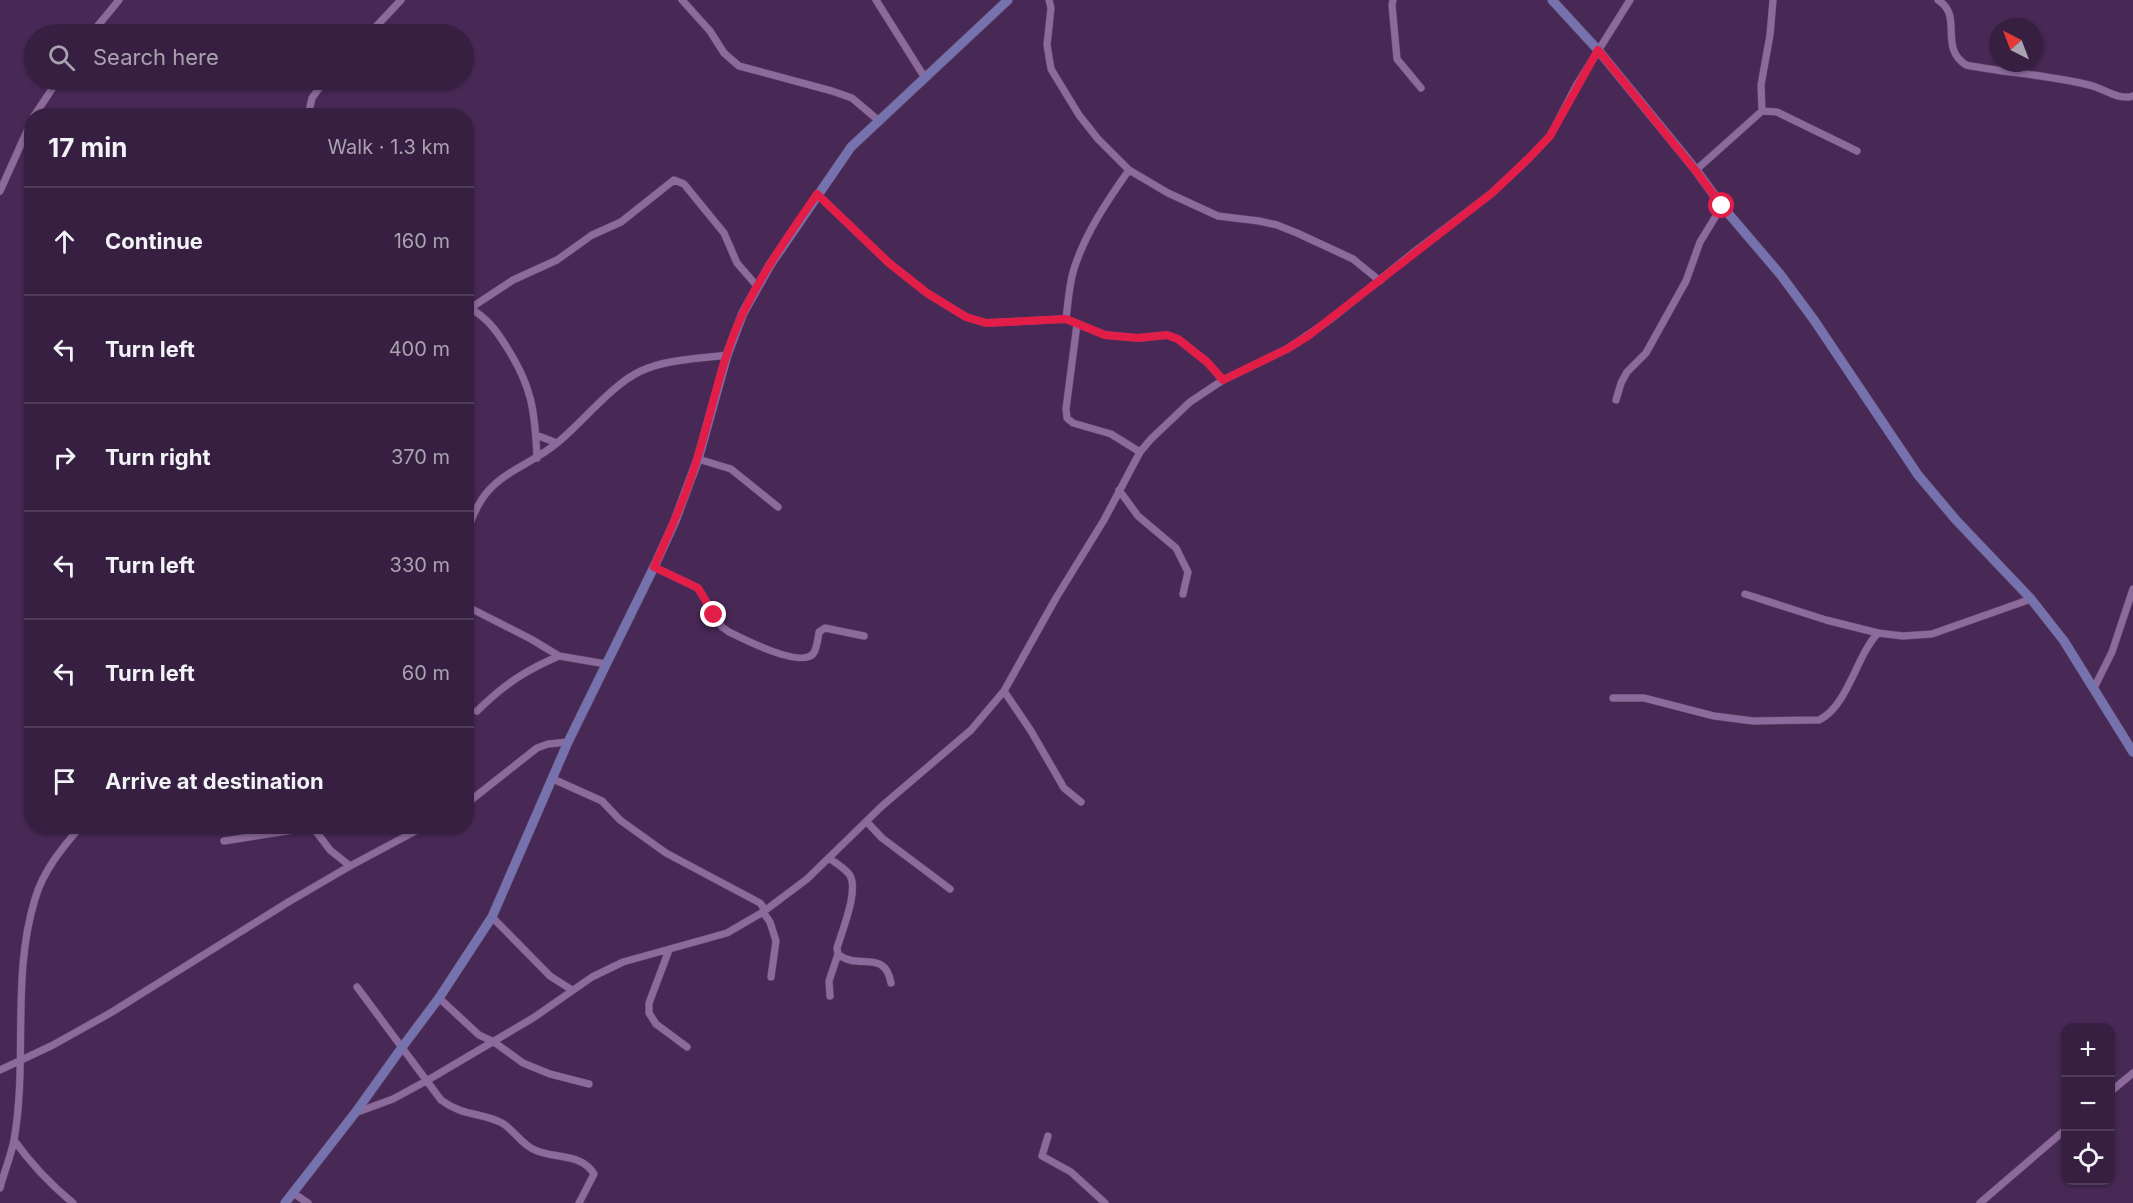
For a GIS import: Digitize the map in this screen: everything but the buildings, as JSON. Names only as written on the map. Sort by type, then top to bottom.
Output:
[{"type":"street","points":[[99,24],[119,0]]},
{"type":"street","points":[[380,24],[401,0]]},
{"type":"street","points":[[682,0],[710,31],[724,53],[739,66],[852,98],[878,120]]},
{"type":"street","points":[[876,0],[925,78]]},
{"type":"street","points":[[285,1203],[356,1113],[439,999],[492,917],[568,742],[675,521],[698,459],[727,355],[743,313],[757,286],[817,194],[851,147],[1008,0]]},
{"type":"street","points":[[1049,0],[1051,8],[1047,45],[1051,69],[1079,115],[1098,139],[1129,170],[1167,193],[1218,216],[1268,223],[1297,232],[1353,259],[1380,281]]},
{"type":"street","points":[[1393,0],[1396,59],[1421,88]]},
{"type":"street","points":[[1552,0],[1598,50],[1722,206],[1780,274],[1814,320],[1918,475],[1956,520],[2031,599],[2064,641],[2133,752]]},
{"type":"street","points":[[356,1113],[393,1099],[428,1080],[533,1018],[572,990],[623,962],[727,933],[763,912],[830,859],[882,806],[971,730],[1004,691],[1056,598],[1104,520],[1140,452],[1150,439],[1190,402],[1223,380],[1287,349],[1308,336],[1492,193],[1550,136],[1598,50],[1630,0]]},
{"type":"street","points":[[1762,111],[1761,85],[1770,35],[1773,0]]},
{"type":"street","points":[[1938,0],[1946,7],[1950,15],[1953,52],[1957,59],[1966,64],[2091,85],[2121,97],[2133,96]]},
{"type":"street","points":[[39,108],[51,90]]},
{"type":"street","points":[[310,108],[312,98],[318,90]]},
{"type":"street","points":[[1696,171],[1762,111],[1777,112],[1857,151]]},
{"type":"street","points":[[0,191],[24,138]]},
{"type":"street","points":[[1066,319],[1073,273],[1080,251],[1110,196],[1129,170]]},
{"type":"street","points":[[474,306],[513,280],[557,260],[592,235],[621,222],[674,180],[684,184],[724,233],[737,262],[757,286]]},
{"type":"street","points":[[817,194],[889,263],[927,293],[966,317],[986,323],[1066,319],[1105,335],[1138,338],[1167,335],[1178,339],[1207,362],[1223,380]]},
{"type":"street","points":[[1616,400],[1620,383],[1627,372],[1646,353],[1686,281],[1700,242],[1722,206]]},
{"type":"street","points":[[483,299],[483,316]]},
{"type":"street","points":[[474,312],[483,316],[496,329],[517,362],[527,384],[536,435],[537,458]]},
{"type":"street","points":[[1077,324],[1066,409],[1067,418],[1073,423],[1111,434],[1140,452]]},
{"type":"street","points":[[474,513],[486,492],[497,481],[537,458],[557,443],[632,375],[658,365],[727,355]]},
{"type":"street","points":[[536,435],[557,443]]},
{"type":"street","points":[[698,459],[731,469],[778,507]]},
{"type":"street","points":[[1119,490],[1138,516],[1176,548],[1188,572],[1183,594]]},
{"type":"street","points":[[654,567],[698,588],[722,627],[729,632],[782,654],[800,658],[810,657],[814,652],[819,632],[825,628],[864,636]]},
{"type":"street","points":[[2094,688],[2112,652],[2133,589]]},
{"type":"street","points":[[1745,594],[1826,620],[1878,633],[1903,636],[1932,634],[2031,599]]},
{"type":"street","points":[[474,610],[559,656],[606,664]]},
{"type":"street","points":[[1613,698],[1644,698],[1714,716],[1753,721],[1819,720],[1827,716],[1833,708],[1854,674],[1866,648],[1878,633]]},
{"type":"street","points":[[477,711],[498,690],[523,673],[559,656]]},
{"type":"street","points":[[1004,691],[1031,731],[1064,788],[1081,801]]},
{"type":"street","points":[[474,798],[537,748],[548,744],[568,742]]},
{"type":"street","points":[[552,779],[602,801],[620,820],[666,853],[755,899],[763,907],[763,912],[770,922],[776,940],[771,977]]},
{"type":"street","points":[[867,822],[882,838],[950,889]]},
{"type":"street","points":[[0,1188],[14,1140],[26,939],[35,898],[45,875],[61,849],[74,834]]},
{"type":"street","points":[[224,841],[268,834]]},
{"type":"street","points":[[317,834],[330,850],[350,866]]},
{"type":"street","points":[[0,1070],[112,1012],[199,956],[350,866],[410,834]]},
{"type":"street","points":[[830,859],[848,872],[853,881],[852,896],[830,981],[830,996]]},
{"type":"street","points":[[492,917],[550,976],[572,990]]},
{"type":"street","points":[[669,950],[649,1003],[649,1013],[656,1024],[687,1047]]},
{"type":"street","points":[[838,954],[843,958],[884,966],[889,971],[891,983]]},
{"type":"street","points":[[357,987],[441,1100],[453,1108],[504,1124],[535,1151],[575,1159],[590,1168],[594,1174],[592,1181],[579,1203]]},
{"type":"street","points":[[439,999],[479,1035],[494,1042],[523,1063],[550,1074],[588,1084]]},
{"type":"street","points":[[2115,1088],[2133,1073]]},
{"type":"street","points":[[1980,1203],[2064,1131]]},
{"type":"street","points":[[1048,1136],[1042,1156],[1071,1172],[1105,1203]]},
{"type":"street","points":[[14,1140],[37,1169],[73,1203]]},
{"type":"street","points":[[293,1193],[308,1203]]},
{"type":"route","points":[[714,615],[698,588],[654,567],[675,521],[698,459],[727,355],[743,313],[770,265],[817,194],[889,263],[927,293],[966,317],[986,323],[1066,319],[1105,335],[1123,338],[1167,335],[1178,339],[1191,349],[1223,380],[1287,349],[1308,336],[1492,193],[1550,136],[1598,50],[1722,206]]}]
